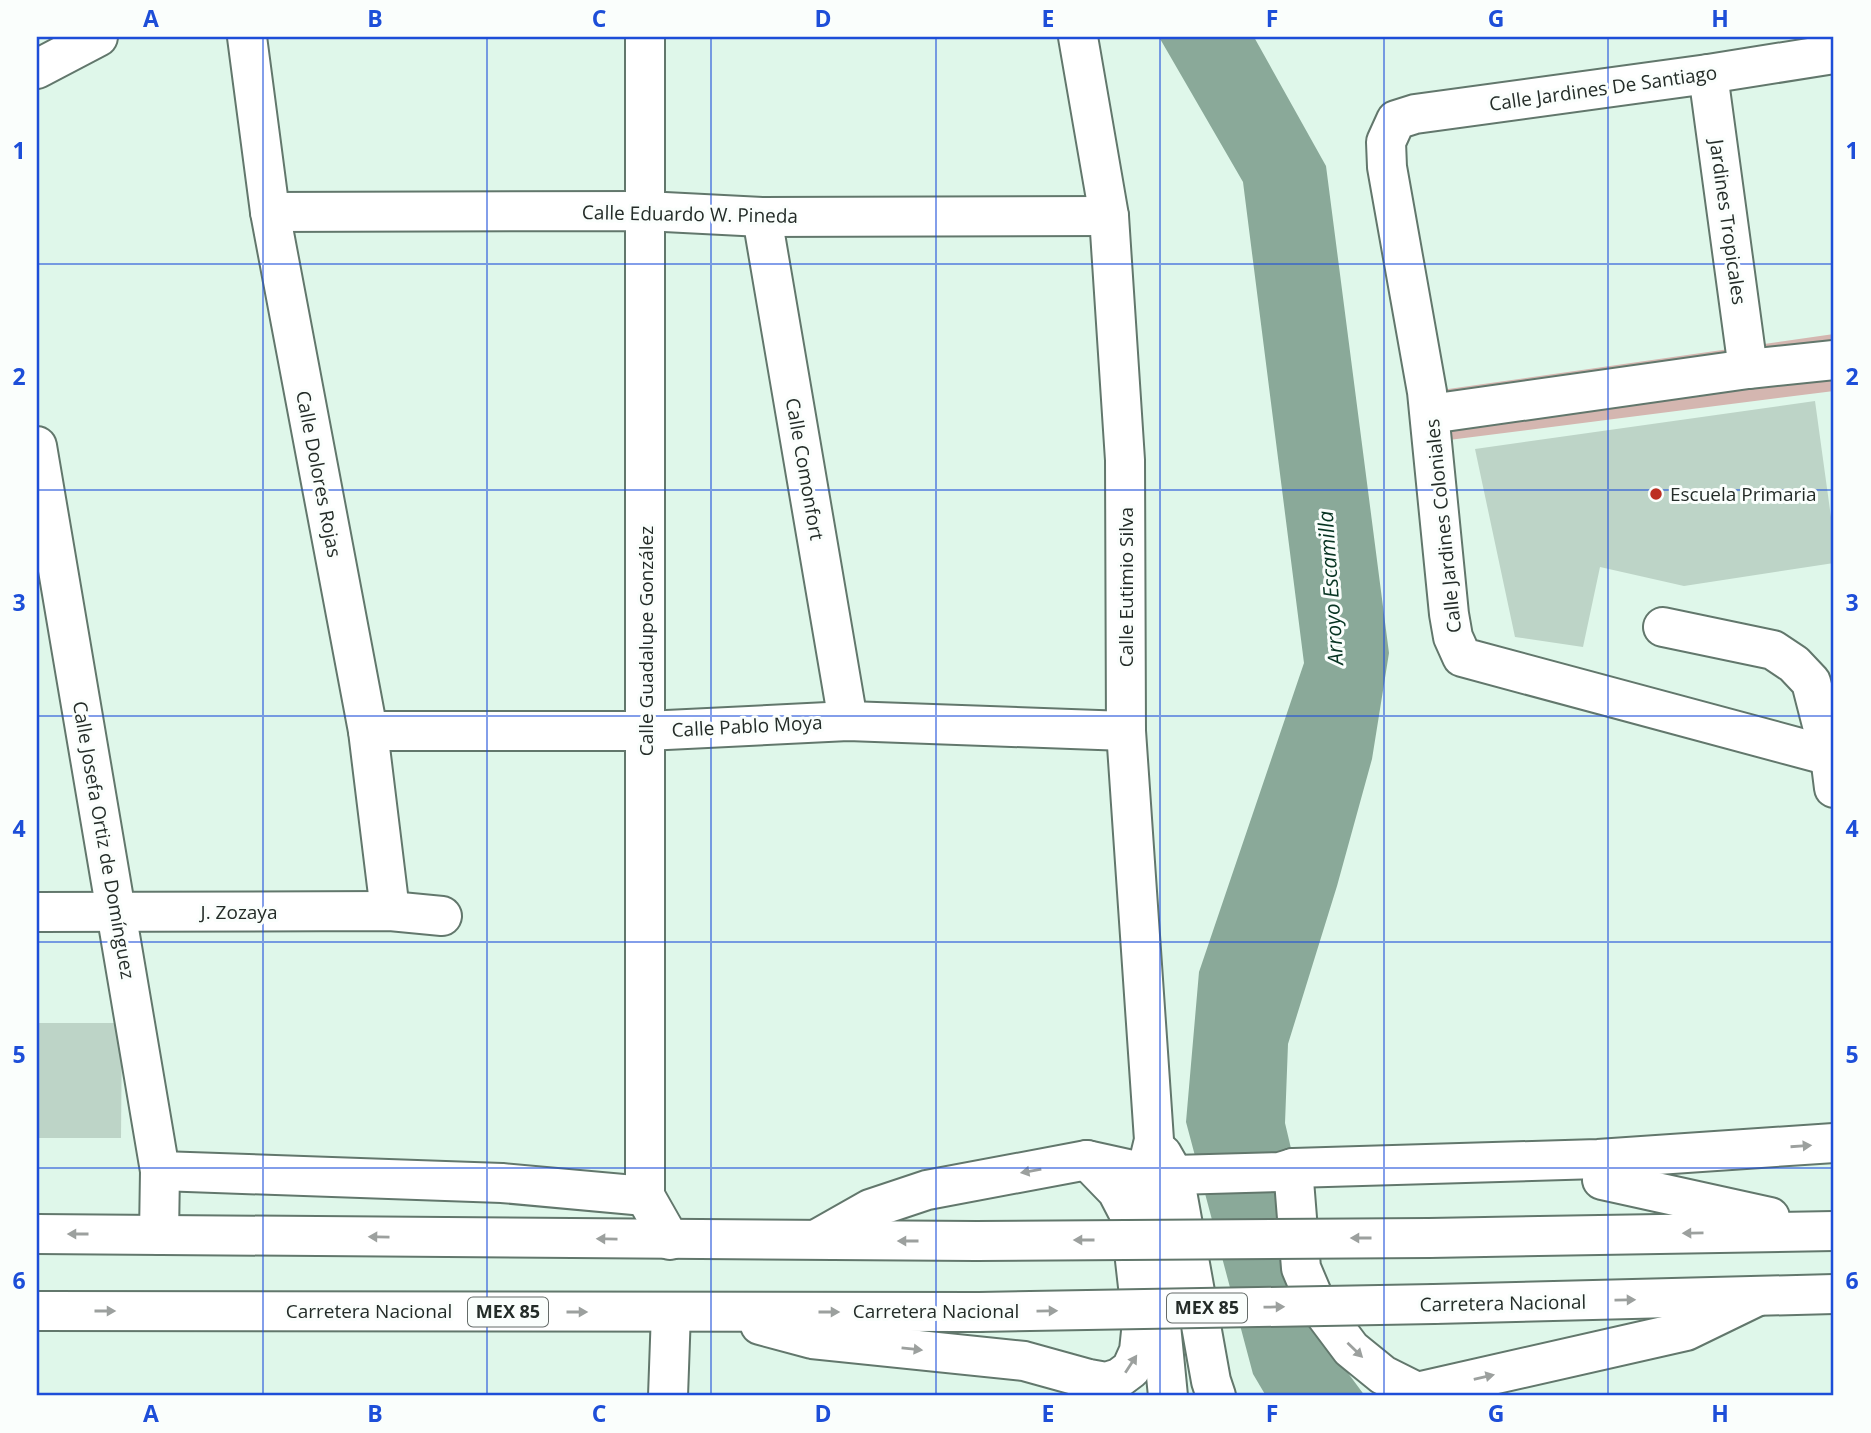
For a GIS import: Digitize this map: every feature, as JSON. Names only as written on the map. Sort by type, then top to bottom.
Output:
[{"type":"main road","points":[[37,69],[98,37]]},
{"type":"main road","name":"Calle Dolores Rojas","points":[[247,37],[270,212],[368,731],[390,911]]},
{"type":"main road","name":"Calle Guadalupe González","points":[[645,37],[645,1196],[670,1240]]},
{"type":"main road","name":"Calle Eutimio Silva","points":[[1078,37],[1109,216],[1125,460],[1126,731],[1165,1166],[1168,1396]]},
{"type":"main road","name":"Calle Jardines De Santiago","points":[[1386,142],[1396,120],[1415,114],[1708,75],[1834,54]]},
{"type":"main road","name":"Jardines Tropicales","points":[[1708,75],[1748,369]]},
{"type":"main road","name":"Calle Jardines Coloniales","points":[[1386,142],[1387,167],[1430,414],[1448,614],[1462,657],[1832,772]]},
{"type":"main road","name":"Calle Eduardo W. Pineda","points":[[270,212],[645,211],[762,217],[1109,216]]},
{"type":"main road","name":"Calle Comonfort","points":[[762,217],[848,721]]},
{"type":"main road","points":[[1430,414],[1748,369],[1834,360]]},
{"type":"main road","name":"Calle Josefa Ortiz de Domínguez","points":[[37,446],[160,1171],[159,1235]]},
{"type":"main road","points":[[1663,627],[1773,650],[1794,664],[1811,682],[1832,772]]},
{"type":"main road","name":"Calle Pablo Moya","points":[[368,731],[646,731],[848,721],[1126,731]]},
{"type":"main road","name":"J. Zozaya","points":[[37,912],[390,911],[442,916]]},
{"type":"main road","points":[[1282,1173],[1598,1159],[1834,1143]]},
{"type":"main road","points":[[812,1241],[870,1209],[927,1190],[1087,1160],[1282,1173],[1602,1180],[1834,1169]]},
{"type":"main road","name":"MEX 85","points":[[726,1312],[773,1330],[812,1339],[1024,1361],[1105,1382],[1119,1378],[1131,1369],[1139,1351],[1142,1322],[1130,1216],[1117,1191],[1087,1160]]},
{"type":"main road","name":"Calle Eutimio Silva","points":[[1165,1166],[1216,1396]]},
{"type":"main road","points":[[160,1171],[502,1182],[645,1196]]},
{"type":"main road","name":"MEX 85","points":[[1282,1173],[1301,1268],[1315,1301],[1351,1349],[1383,1375],[1419,1394],[1686,1331],[1756,1297]]},
{"type":"main road","points":[[1602,1180],[1832,1231]]},
{"type":"main road","points":[[37,1234],[976,1241],[1429,1238],[1832,1231]]},
{"type":"main road","name":"Carretera Nacional","points":[[37,1311],[979,1312],[1834,1294]]},
{"type":"main road","points":[[668,1396],[671,1312]]},
{"type":"main road","points":[[1024,1361],[1083,1396]]},
{"type":"shaded area","points":[[1834,334],[1834,391],[1433,442],[1427,392]]},
{"type":"water","name":"Arroyo Escamilla","points":[[1159,37],[1254,37],[1326,166],[1389,653],[1372,759],[1337,886],[1288,1044],[1285,1123],[1342,1365],[1365,1396],[1266,1396],[1253,1374],[1186,1122],[1199,972],[1304,663],[1243,182]]},
{"type":"building","name":"Escuela Primaria","points":[[1815,401],[1834,539],[1834,563],[1684,586],[1600,567],[1583,647],[1515,637],[1475,449]]},
{"type":"building","points":[[37,1023],[122,1023],[121,1138],[37,1138]]},
{"type":"place","name":"Escuela Primaria","points":[[1656,494]]}]
